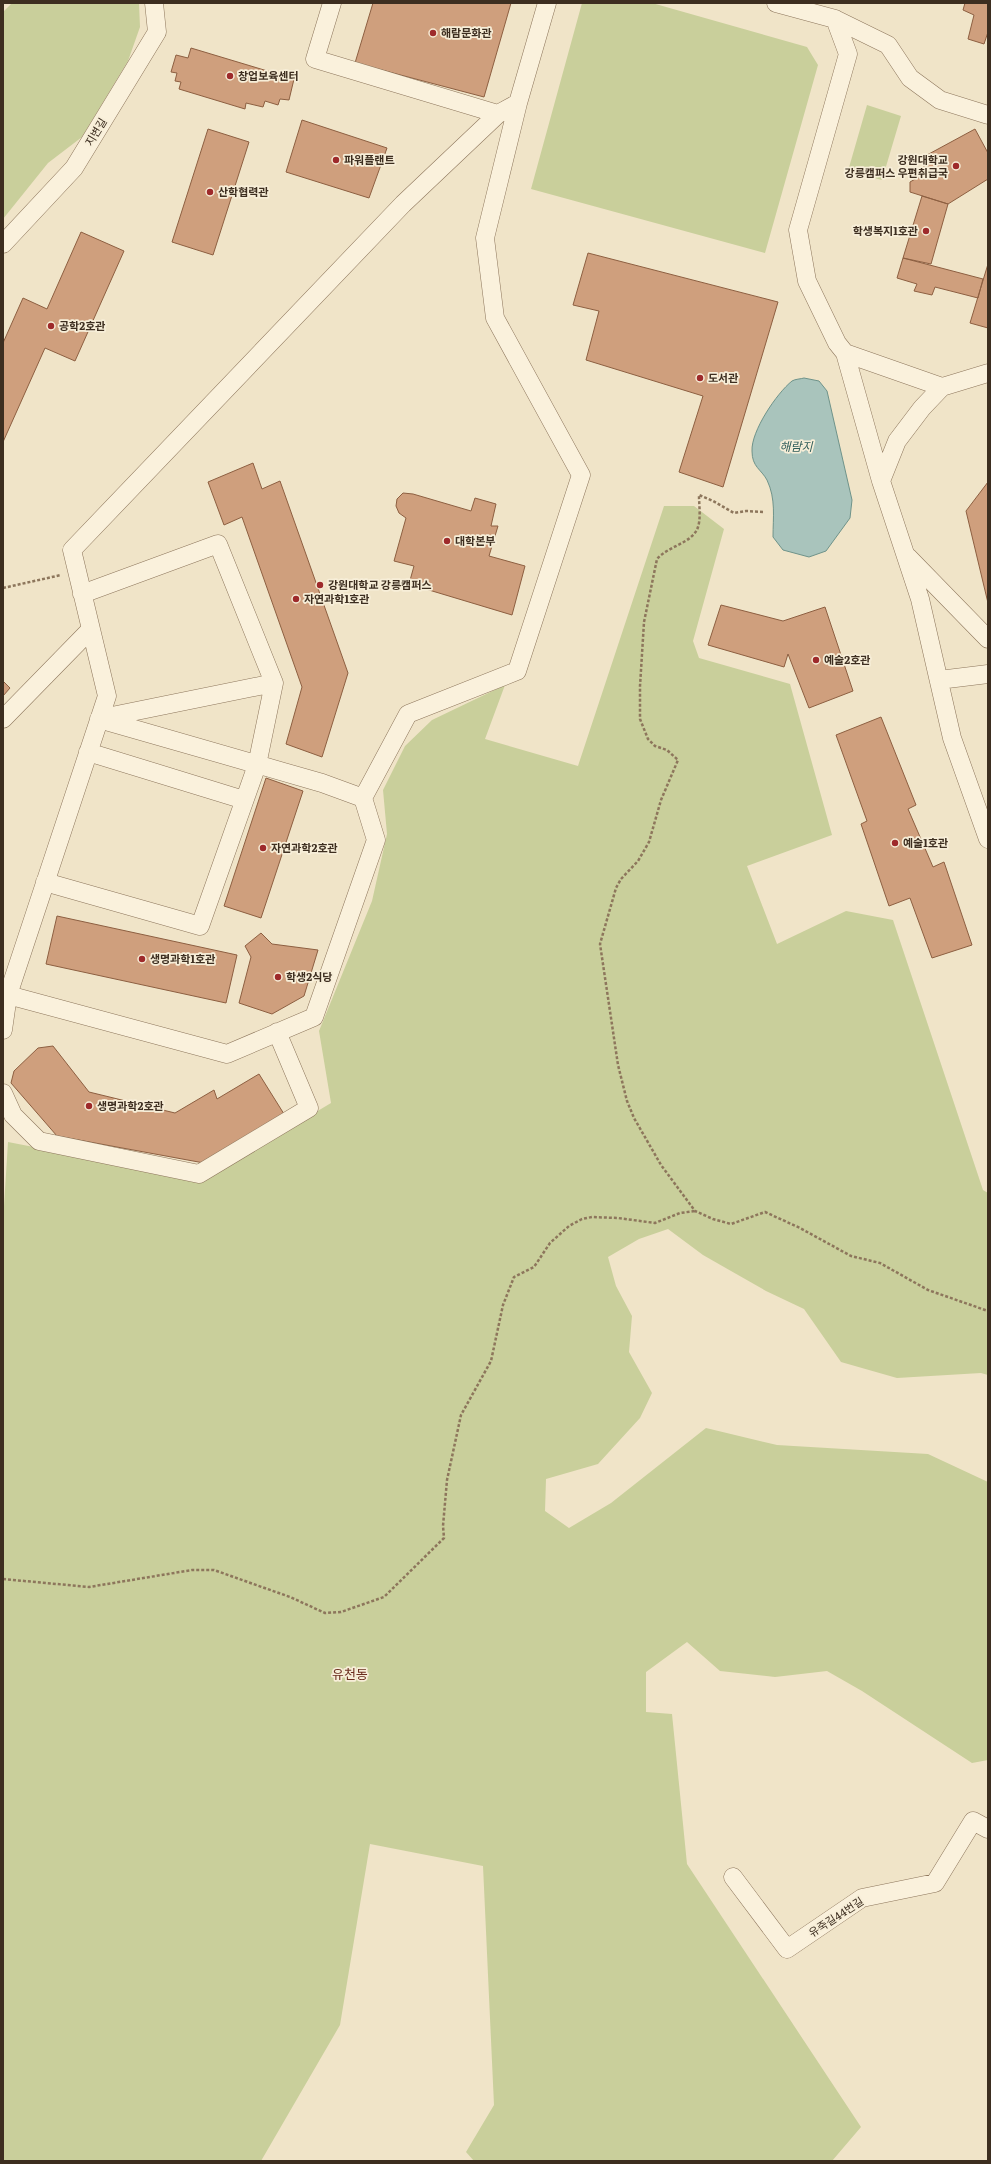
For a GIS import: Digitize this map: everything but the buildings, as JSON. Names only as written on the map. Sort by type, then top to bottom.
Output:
[{"type":"street","name":"지변길","points":[[3,244],[74,168],[157,32],[154,3]]},
{"type":"street","points":[[332,3],[315,59],[498,114]]},
{"type":"street","points":[[8,995],[227,1054],[314,1017],[376,840],[363,798],[408,714],[517,671],[581,475],[495,318],[485,238],[518,103],[547,3]]},
{"type":"street","points":[[776,3],[810,7],[888,45],[910,78],[940,100],[988,116]]},
{"type":"street","points":[[835,19],[848,54],[798,230],[807,281],[836,343],[845,353],[881,481],[920,599],[952,738],[988,839]]},
{"type":"street","points":[[3,1030],[8,995],[107,696],[72,550],[403,204],[498,114],[518,103]]},
{"type":"street","points":[[845,353],[942,387]]},
{"type":"street","points":[[881,481],[897,441],[922,408],[942,387],[988,373]]},
{"type":"street","points":[[45,882],[200,926],[257,765],[274,683],[218,544],[82,594]]},
{"type":"street","points":[[905,553],[988,639]]},
{"type":"street","points":[[3,719],[91,629]]},
{"type":"street","points":[[939,680],[988,674]]},
{"type":"street","points":[[100,719],[274,683]]},
{"type":"street","points":[[100,719],[322,783],[363,798]]},
{"type":"street","points":[[88,752],[244,800]]},
{"type":"street","points":[[3,1093],[14,1115],[39,1141],[199,1174],[309,1108],[277,1032]]},
{"type":"street","name":"유죽길44번길","points":[[733,1877],[787,1949],[862,1898],[935,1883],[973,1821],[988,1830]]},
{"type":"path","points":[[763,512],[746,511],[734,513],[713,501],[699,496],[699,526],[694,535],[662,553],[657,559],[644,622],[640,686],[640,719],[648,739],[655,746],[667,750],[678,760],[661,800],[650,842],[638,861],[621,879],[616,888],[600,944],[618,1065],[627,1101],[634,1118],[661,1165],[695,1211],[713,1219],[731,1224],[765,1212],[800,1228],[851,1256],[880,1263],[928,1290],[988,1311]]},
{"type":"path","points":[[3,588],[77,571]]},
{"type":"path","points":[[3,1579],[89,1587],[192,1570],[214,1570],[290,1597],[325,1613],[341,1612],[384,1597],[444,1538],[443,1526],[447,1480],[461,1415],[491,1361],[503,1305],[514,1277],[534,1267],[550,1243],[569,1226],[582,1219],[618,1218],[655,1223],[680,1213],[695,1211]]},
{"type":"green space","points":[[12,3],[139,3],[140,27],[128,61],[82,137],[48,163],[3,219],[3,12]]},
{"type":"green space","points":[[582,3],[652,3],[807,47],[818,65],[765,253],[531,189]]},
{"type":"green space","points":[[867,105],[901,116],[882,180],[848,171]]},
{"type":"green space","points":[[664,506],[694,506],[724,529],[693,641],[699,658],[790,684],[832,835],[747,866],[777,944],[846,911],[893,920],[983,1190],[988,1193],[988,1375],[981,1373],[897,1378],[841,1362],[804,1309],[766,1291],[703,1255],[668,1229],[639,1239],[608,1257],[616,1286],[632,1316],[629,1352],[652,1393],[640,1418],[598,1464],[546,1479],[545,1511],[569,1528],[611,1503],[706,1428],[777,1445],[928,1454],[988,1482],[988,1760],[972,1763],[862,1691],[827,1671],[775,1677],[720,1671],[687,1642],[646,1672],[646,1712],[672,1714],[687,1864],[861,2127],[832,2161],[474,2161],[466,2152],[494,2105],[483,1866],[370,1844],[340,2025],[261,2161],[3,2161],[3,1222],[8,1142],[203,1180],[331,1103],[319,1031],[372,901],[387,834],[383,790],[405,746],[432,720],[505,685],[485,739],[578,766]]},
{"type":"water","name":"해람지","points":[[804,378],[819,381],[827,391],[852,500],[850,518],[826,551],[809,557],[783,550],[773,537],[772,494],[765,476],[755,464],[752,456],[753,443],[756,433],[772,403],[792,381]]},
{"type":"place","name":"해람문화관","points":[[433,33]]},
{"type":"place","name":"창업보육센터","points":[[230,76]]},
{"type":"place","name":"파워플랜트","points":[[336,160]]},
{"type":"place","name":"강원대학교 강릉캠퍼스 우편취급국","points":[[956,166]]},
{"type":"place","name":"산학협력관","points":[[210,192]]},
{"type":"place","name":"학생복지1호관","points":[[926,231]]},
{"type":"place","name":"공학2호관","points":[[51,326]]},
{"type":"place","name":"도서관","points":[[700,378]]},
{"type":"place","name":"대학본부","points":[[447,541]]},
{"type":"place","name":"강원대학교 강릉캠퍼스","points":[[320,585]]},
{"type":"place","name":"자연과학1호관","points":[[296,599]]},
{"type":"place","name":"예술2호관","points":[[816,660]]},
{"type":"place","name":"예술1호관","points":[[895,843]]},
{"type":"place","name":"자연과학2호관","points":[[263,848]]},
{"type":"place","name":"생명과학1호관","points":[[142,959]]},
{"type":"place","name":"학생2식당","points":[[278,977]]},
{"type":"place","name":"생명과학2호관","points":[[89,1106]]},
{"type":"district","name":"유천동","points":[[350,1674]]}]
